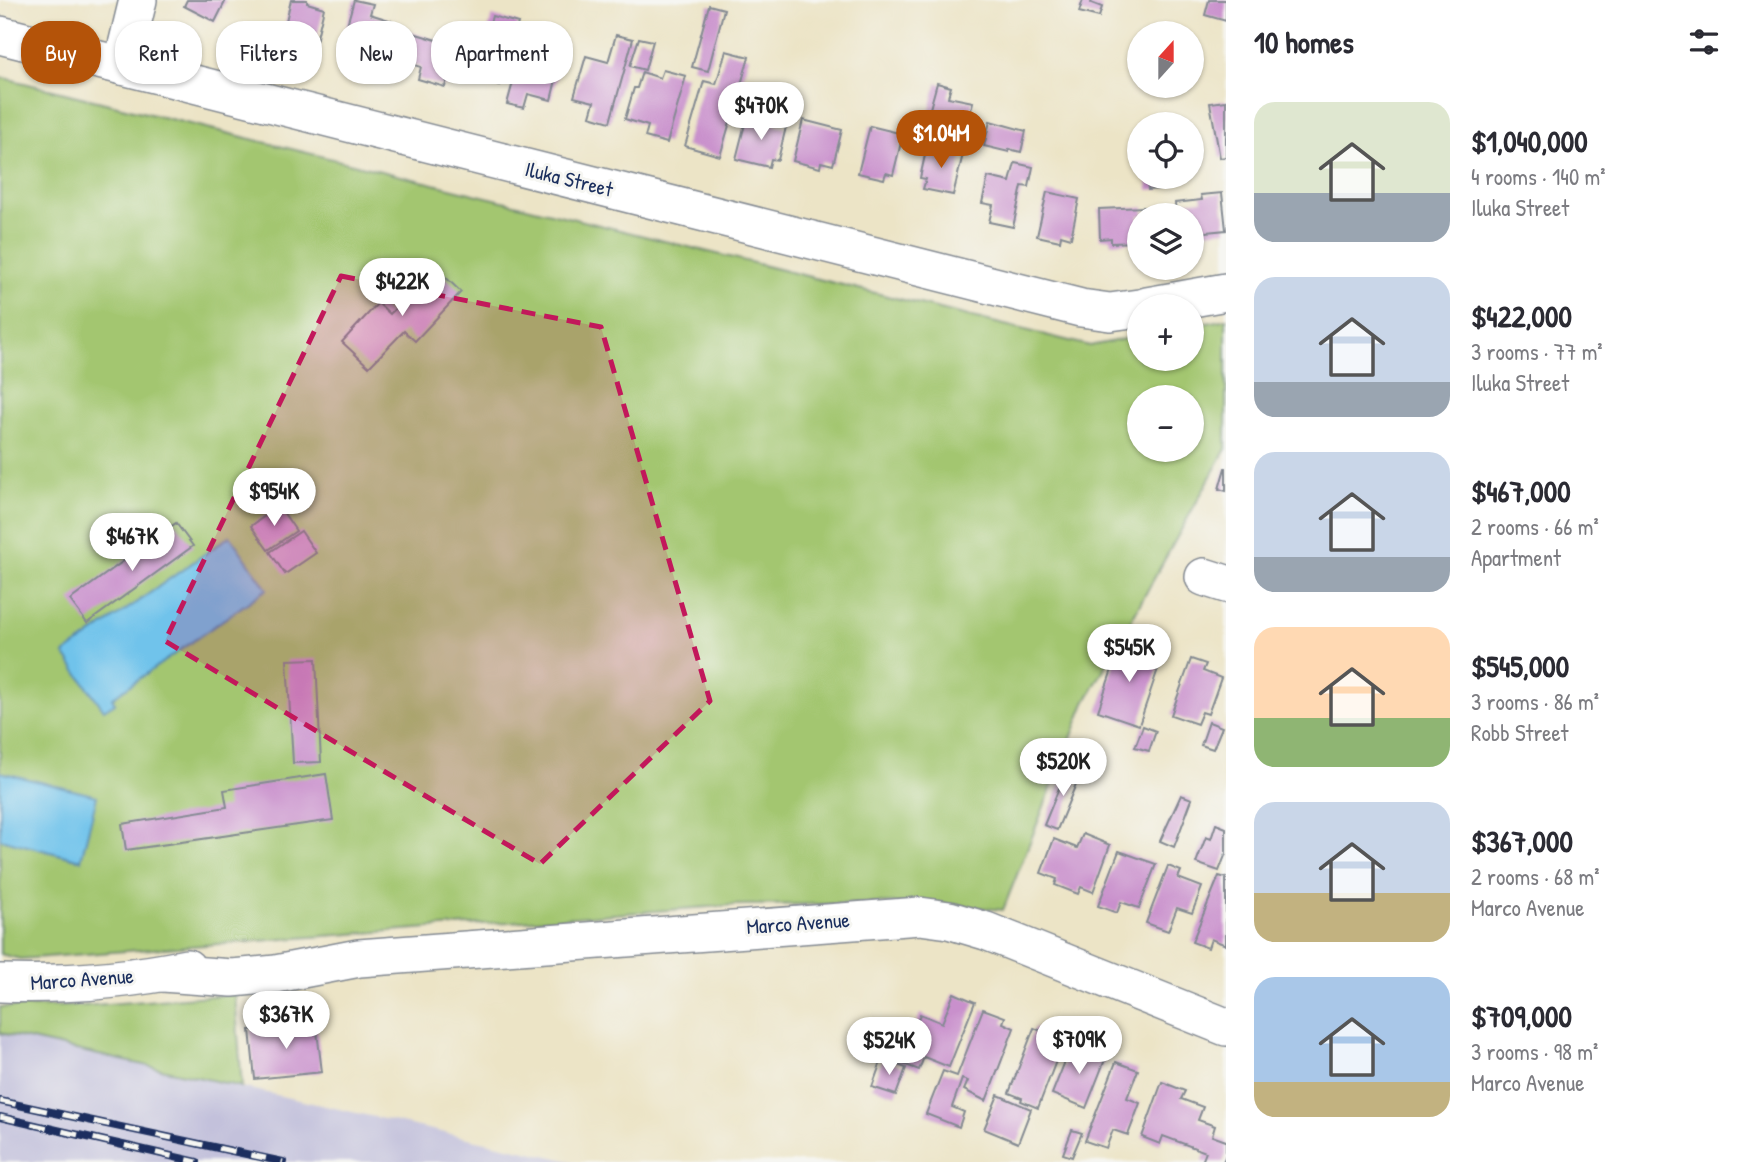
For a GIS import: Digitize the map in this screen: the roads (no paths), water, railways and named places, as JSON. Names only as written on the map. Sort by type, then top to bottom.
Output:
[{"type":"street","points":[[133,21],[138,0]]},
{"type":"street","name":"Iluka Street","points":[[0,35],[115,64]]},
{"type":"street","name":"Iluka Street","points":[[193,84],[1081,308],[1110,312],[1127,310]]},
{"type":"street","points":[[1204,296],[1226,292]]},
{"type":"street","name":"Marco Avenue","points":[[0,984],[48,984],[163,973],[232,978],[276,974],[351,958],[920,916],[949,920],[986,931],[1226,1027]]},
{"type":"water","points":[[230,536],[267,589],[112,698],[115,703],[104,710],[64,654]]},
{"type":"water","points":[[0,772],[97,796],[81,860],[0,839]]},
{"type":"railway","points":[[0,1101],[283,1162]]},
{"type":"railway","points":[[0,1117],[197,1162]]}]
